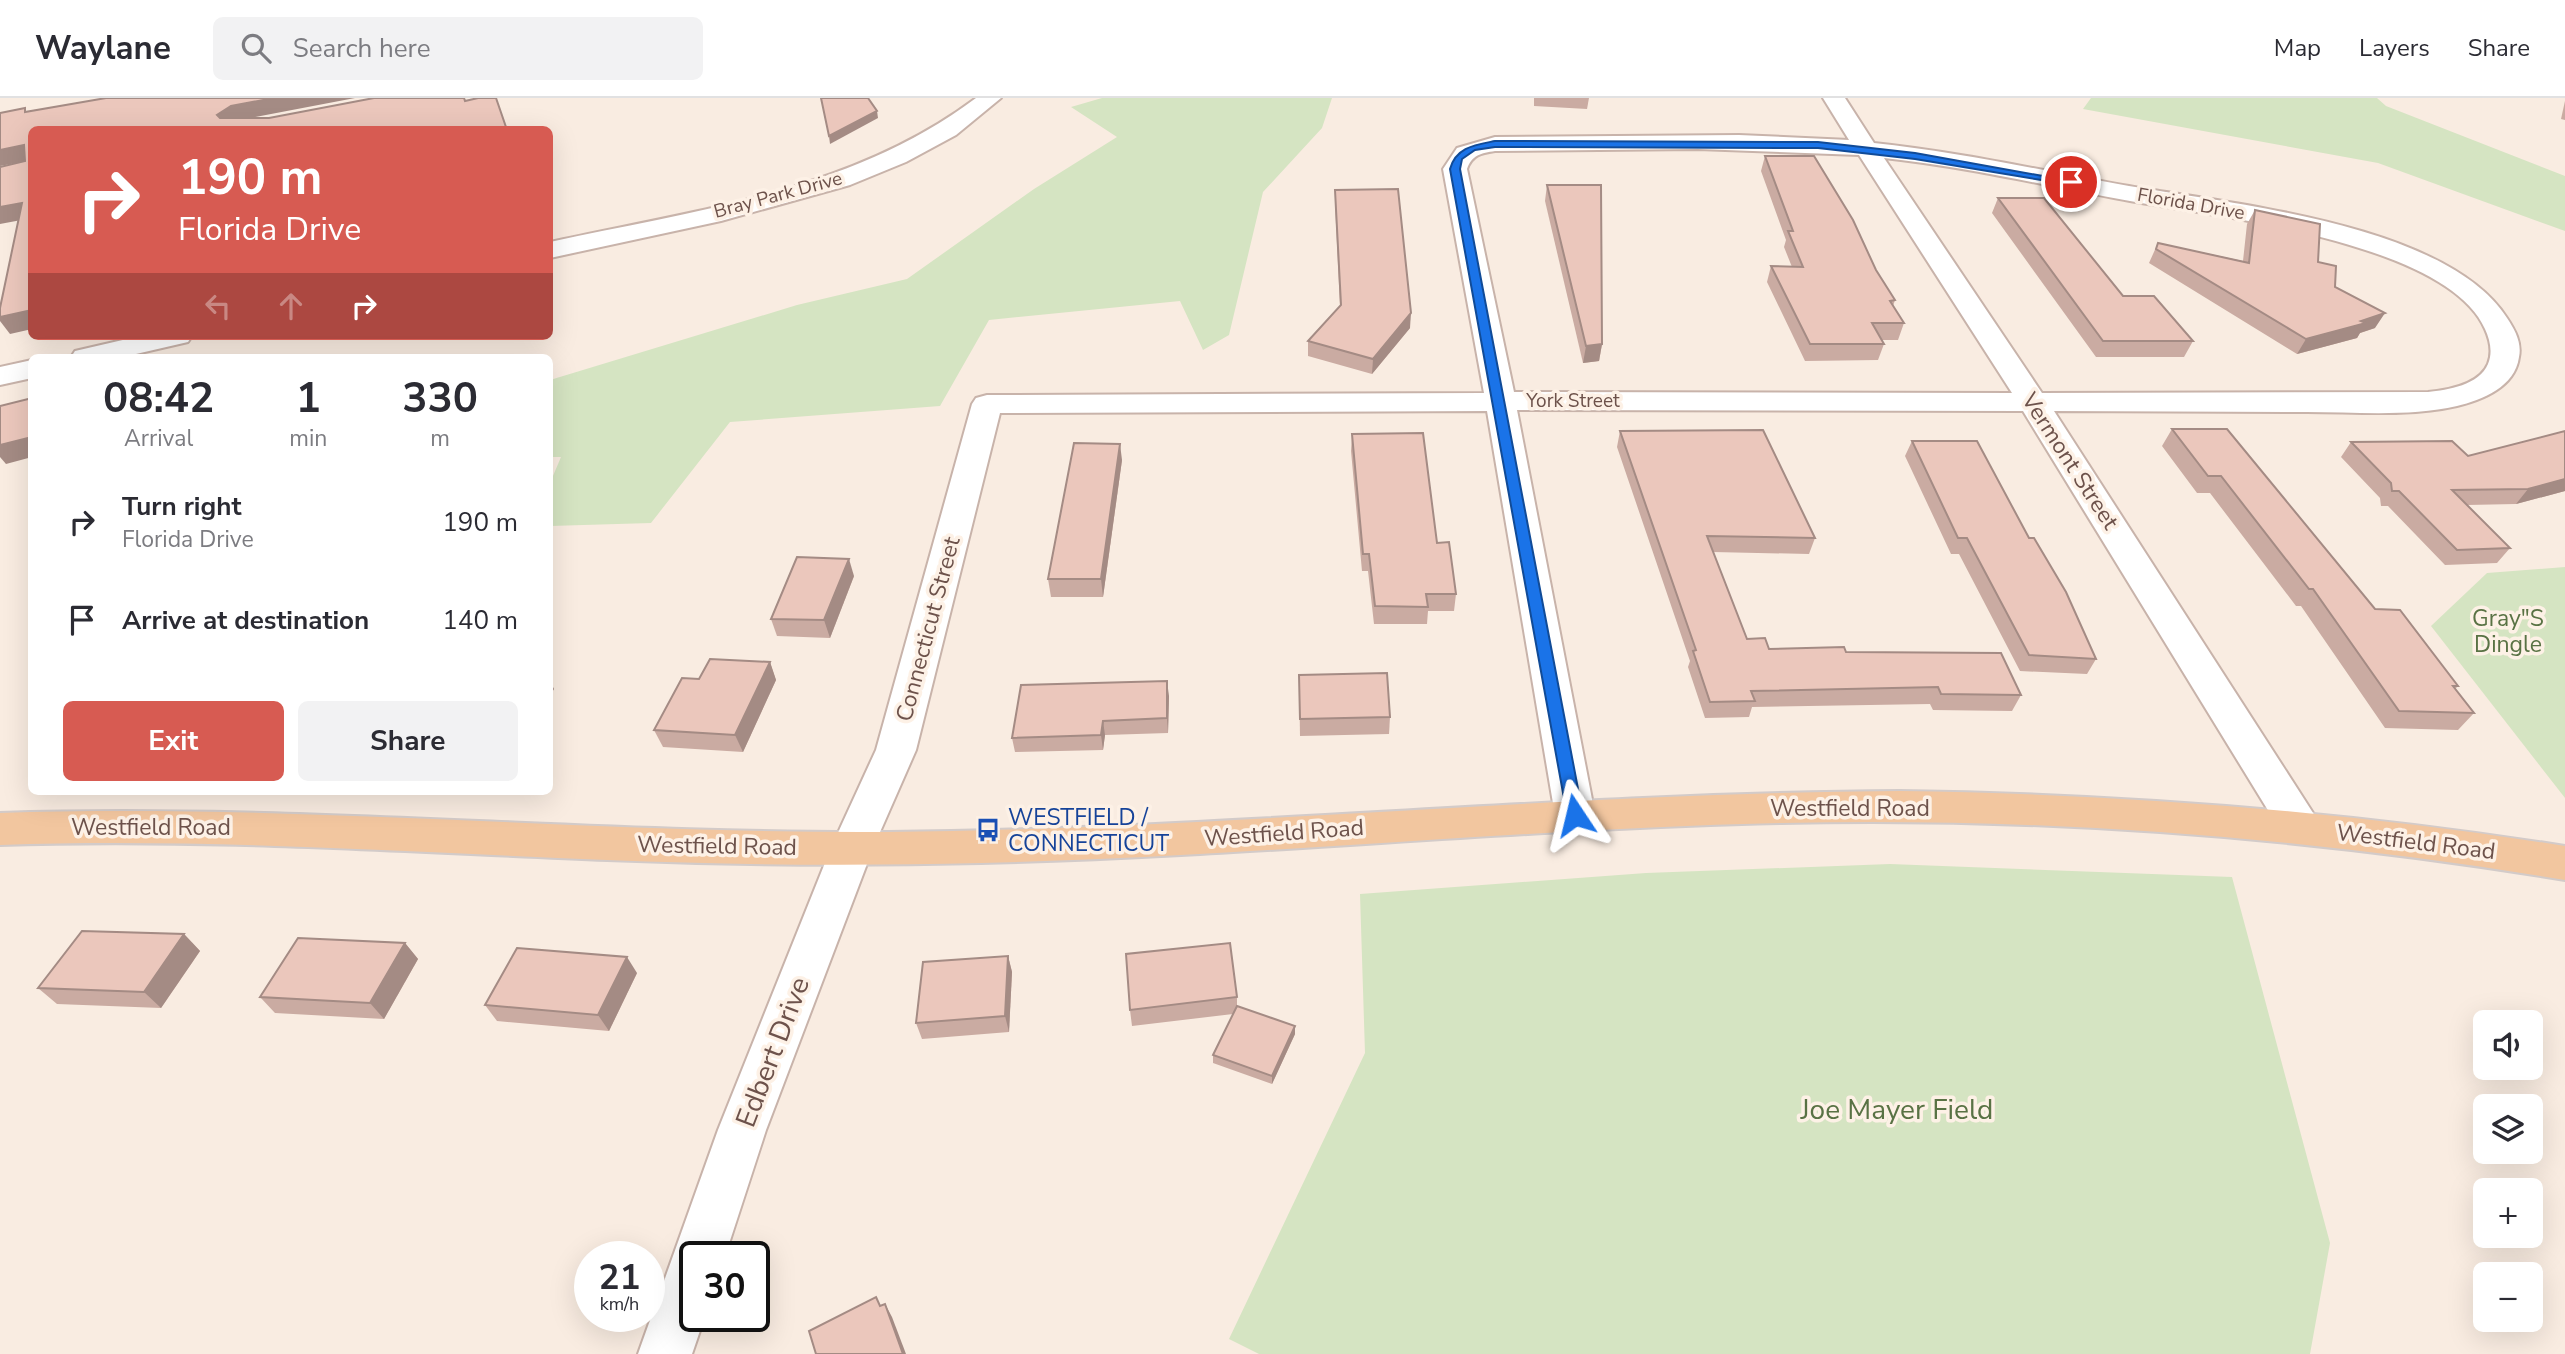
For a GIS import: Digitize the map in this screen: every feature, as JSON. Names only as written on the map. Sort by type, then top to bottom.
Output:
[{"type":"main road","name":"Westfield Road","points":[[0,829],[212,827],[614,844],[852,848],[1083,844],[1676,810],[1920,806],[2160,816],[2300,827],[2444,844],[2565,863]]},
{"type":"street","name":"Bray Park Drive","points":[[553,249],[706,215],[855,175],[934,138],[966,118],[989,98]]},
{"type":"street","name":"Vermont Street","points":[[1834,98],[2034,404],[2300,827]]},
{"type":"street","name":"Florida Drive","points":[[1498,401],[1455,169],[1462,153],[1495,144],[1818,145],[1866,149],[2230,211],[2365,242],[2420,263],[2470,292],[2494,319],[2506,347],[2505,360],[2491,380],[2465,394],[2439,399],[2332,404],[2034,404]]},
{"type":"street","points":[[98,354],[160,340]]},
{"type":"street","points":[[0,376],[28,370]]},
{"type":"street","name":"York Street","points":[[987,404],[1265,406],[1498,401],[2034,404]]},
{"type":"street","points":[[1498,401],[1575,815]]},
{"type":"street","name":"Connecticut Street","points":[[852,848],[897,750],[987,404]]},
{"type":"street","name":"Edbert Drive","points":[[704,1241],[742,1130],[852,848]]},
{"type":"street","points":[[665,1354],[679,1314]]},
{"type":"green space","points":[[1102,98],[1332,98],[1322,128],[1263,192],[1229,335],[1203,350],[1180,301],[989,320],[940,406],[730,422],[651,523],[553,526],[553,476],[561,457],[553,457],[553,379],[797,305],[907,279],[1034,189],[1117,137],[1071,107]]},
{"type":"green space","points":[[2091,98],[2377,98],[2386,106],[2565,176],[2565,231],[2378,163],[2083,109]]},
{"type":"green space","name":"Gray\"S Dingle","points":[[2565,567],[2565,798],[2431,626],[2487,573]]},
{"type":"green space","name":"Joe Mayer Field","points":[[1890,864],[2232,877],[2330,1243],[2310,1354],[1259,1354],[1229,1339],[1365,1053],[1360,894],[1646,873]]},
{"type":"building","points":[[106,98],[274,98],[231,106],[217,115],[220,118],[269,118],[374,98],[464,98],[465,101],[496,98],[506,126],[28,126],[28,311],[0,317],[22,203],[0,207],[0,167],[25,161],[24,145],[0,150],[0,113],[25,108],[25,112]]},
{"type":"building","points":[[821,98],[868,98],[877,111],[829,136]]},
{"type":"building","points":[[1765,156],[1814,156],[1853,220],[1876,270],[1895,300],[1890,301],[1904,323],[1872,323],[1884,344],[1810,344],[1771,266],[1803,267],[1788,231],[1793,231]]},
{"type":"building","points":[[1547,185],[1601,185],[1602,344],[1586,346]]},
{"type":"building","points":[[1398,189],[1411,313],[1373,359],[1308,341],[1341,305],[1335,190]]},
{"type":"building","points":[[1998,198],[2044,198],[2123,296],[2154,296],[2193,341],[2103,341]]},
{"type":"building","points":[[2255,210],[2320,224],[2318,262],[2336,266],[2335,287],[2385,313],[2361,321],[2366,323],[2306,339],[2156,249],[2158,243],[2249,263]]},
{"type":"building","points":[[28,399],[28,438],[0,445],[0,406]]},
{"type":"building","points":[[2172,429],[2227,429],[2375,609],[2400,610],[2458,686],[2453,686],[2474,713],[2399,711],[2313,589],[2309,589],[2221,476],[2208,476]]},
{"type":"building","points":[[1763,430],[1815,538],[1707,536],[1747,639],[1765,638],[1769,649],[1844,647],[1846,652],[2001,653],[2021,695],[1941,694],[1938,687],[1751,691],[1755,701],[1710,702],[1693,651],[1696,650],[1620,431]]},
{"type":"building","points":[[2565,431],[2565,479],[2528,489],[2452,490],[2510,548],[2457,550],[2399,491],[2392,491],[2391,483],[2351,442],[2452,441],[2468,456]]},
{"type":"building","points":[[1423,433],[1437,543],[1449,542],[1456,594],[1426,594],[1428,607],[1375,606],[1369,554],[1363,554],[1352,434]]},
{"type":"building","points":[[1912,441],[1977,441],[2029,538],[2034,538],[2066,592],[2096,659],[2029,655],[1967,538],[1958,538]]},
{"type":"building","points":[[1074,443],[1120,444],[1101,579],[1048,579]]},
{"type":"building","points":[[797,557],[849,559],[824,620],[771,619]]},
{"type":"building","points":[[710,659],[770,662],[735,735],[654,730],[682,678],[699,679]]},
{"type":"building","points":[[1387,673],[1390,717],[1300,719],[1299,675]]},
{"type":"building","points":[[1167,681],[1167,718],[1103,721],[1101,735],[1012,738],[1021,685]]},
{"type":"building","points":[[82,931],[184,934],[144,992],[38,988]]},
{"type":"building","points":[[298,938],[405,943],[370,1003],[260,997]]},
{"type":"building","points":[[1230,943],[1237,997],[1130,1010],[1126,954]]},
{"type":"building","points":[[517,948],[627,957],[598,1015],[485,1005]]},
{"type":"building","points":[[1008,956],[1005,1016],[916,1023],[923,962]]},
{"type":"building","points":[[1237,1006],[1295,1026],[1272,1076],[1213,1055]]},
{"type":"building","points":[[876,1297],[880,1306],[885,1304],[903,1354],[816,1354],[809,1331]]},
{"type":"place","name":"WESTFIELD / CONNECTICUT","points":[[988,830]]},
{"type":"route","points":[[1575,815],[1455,169],[1461,154],[1472,148],[1495,144],[1818,145],[1965,163],[2071,182]]}]
